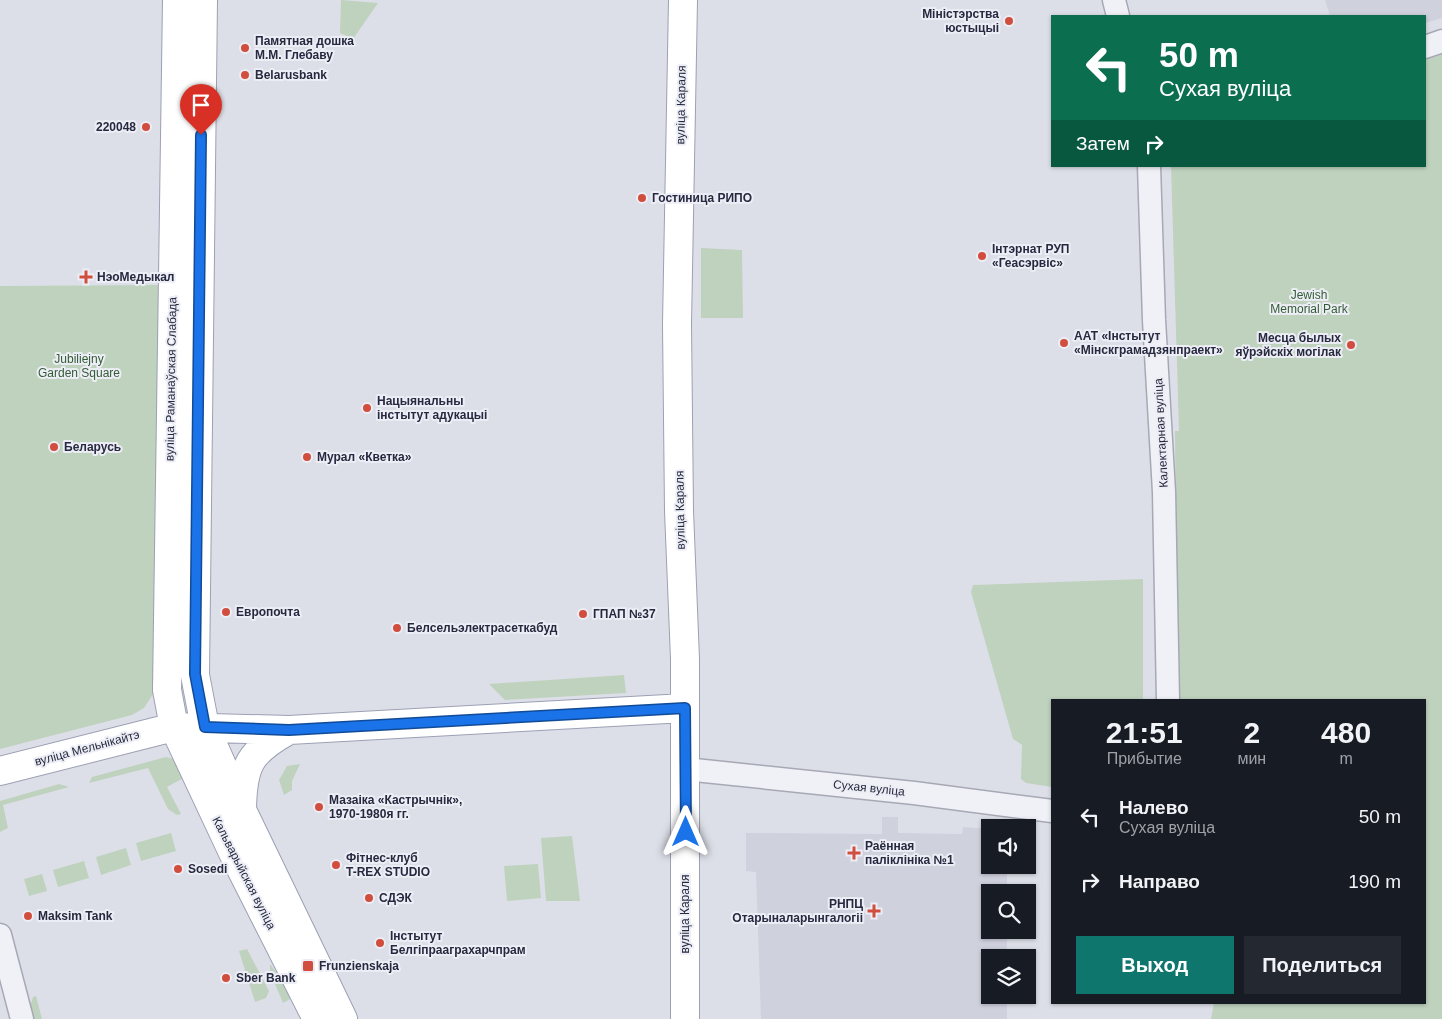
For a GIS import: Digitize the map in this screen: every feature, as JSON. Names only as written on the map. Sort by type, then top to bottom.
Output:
[{"type":"main road","name":"вуліца Раманаўская Слабада","points":[[174,727],[167,690],[177,0]]},
{"type":"main road","points":[[203,0],[195,674],[205,727],[289,730],[685,708]]},
{"type":"main road","name":"вуліца Караля","points":[[683,0],[678,334],[685,708],[684,1019]]},
{"type":"main road","points":[[132,736],[146,727],[157,716],[167,690]]},
{"type":"main road","name":"вуліца Мельнікайтэ","points":[[0,771],[132,736],[174,727],[205,727]]},
{"type":"main road","name":"Кальварыйская вуліца","points":[[174,727],[234,854],[317,1019]]},
{"type":"main road","name":"Кальварыйская вуліца","points":[[205,727],[242,810],[343,1019]]},
{"type":"main road","points":[[242,810],[242,779],[248,764],[264,747],[289,730]]},
{"type":"street","points":[[1114,0],[1118,15]]},
{"type":"street","points":[[1426,47],[1442,41]]},
{"type":"street","name":"Калектарная вуліца","points":[[1149,167],[1154,320],[1164,492],[1168,699]]},
{"type":"street","name":"Сухая вуліца","points":[[685,769],[914,793],[1051,811]]},
{"type":"street","points":[[0,935],[22,1019]]},
{"type":"shaded area","points":[[1325,0],[1442,0],[1442,18],[1426,23],[1426,15],[1330,15]]},
{"type":"shaded area","name":"РНПЦ Отарыналарынгалогіі","points":[[882,817],[898,817],[898,833],[962,834],[963,827],[981,828],[981,874],[1007,874],[1007,884],[981,884],[981,939],[1007,939],[1007,949],[981,949],[981,1004],[1007,1004],[1007,1019],[761,1019],[756,872],[746,871],[746,833],[882,834]]},
{"type":"green space","points":[[341,0],[378,3],[353,39],[340,33]]},
{"type":"green space","name":"Jewish Memorial Park","points":[[1442,51],[1442,1019],[1211,1019],[1214,1004],[1426,1004],[1426,699],[1178,699],[1175,431],[1179,431],[1171,167],[1426,167],[1426,56]]},
{"type":"green space","points":[[701,248],[742,250],[743,318],[701,318]]},
{"type":"green space","name":"Jubiliejny Garden Square","points":[[160,285],[155,691],[144,708],[132,715],[0,749],[0,286]]},
{"type":"green space","points":[[1143,579],[1143,699],[1051,699],[1051,787],[1026,783],[1021,779],[1022,745],[1013,739],[971,592],[973,585]]},
{"type":"green space","points":[[624,675],[626,693],[505,700],[489,684]]},
{"type":"green space","points":[[166,757],[177,760],[187,776],[167,787],[181,814],[177,815],[168,809],[148,768],[89,783],[92,777]]},
{"type":"green space","points":[[300,764],[292,781],[292,790],[284,795],[279,780],[287,766]]},
{"type":"green space","points":[[59,784],[69,787],[3,805],[8,828],[0,832],[0,801]]},
{"type":"green space","points":[[171,833],[176,851],[141,861],[136,843]]},
{"type":"green space","points":[[572,836],[580,901],[546,901],[541,838]]},
{"type":"green space","points":[[126,848],[131,865],[101,875],[96,857]]},
{"type":"green space","points":[[84,861],[89,878],[58,887],[53,870]]},
{"type":"green space","points":[[538,864],[541,898],[507,901],[504,866]]},
{"type":"green space","points":[[42,874],[47,891],[29,896],[24,879]]},
{"type":"green space","points":[[247,949],[269,991],[266,998],[255,1002],[239,951]]},
{"type":"green space","points":[[270,964],[294,997],[283,1003],[270,972]]},
{"type":"green space","points":[[36,996],[42,1019],[33,1019],[30,1007],[33,997]]},
{"type":"place","name":"Міністэрства юстыцыі","points":[[1009,21]]},
{"type":"place","name":"Памятная дошка М.М. Глебаву","points":[[245,48]]},
{"type":"place","name":"Belarusbank","points":[[245,75]]},
{"type":"place","name":"220048","points":[[146,127]]},
{"type":"place","name":"Гостиница РИПО","points":[[642,198]]},
{"type":"place","name":"Інтэрнат РУП «Геасэрвіс»","points":[[982,256]]},
{"type":"place","name":"НэоМедыкал","points":[[86,277]]},
{"type":"place","name":"ААТ «Інстытут «Мінскграмадзянпраект»","points":[[1064,343]]},
{"type":"place","name":"Месца былых яўрэйскіх могілак","points":[[1351,345]]},
{"type":"place","name":"Нацыянальны інстытут адукацыі","points":[[367,408]]},
{"type":"place","name":"Беларусь","points":[[54,447]]},
{"type":"place","name":"Мурал «Кветка»","points":[[307,457]]},
{"type":"place","name":"Европочта","points":[[226,612]]},
{"type":"place","name":"ГПАП №37","points":[[583,614]]},
{"type":"place","name":"Белсельэлектрасеткабуд","points":[[397,628]]},
{"type":"place","name":"Мазаіка «Кастрычнік», 1970-1980я гг.","points":[[319,807]]},
{"type":"place","name":"Раённая паліклініка №1","points":[[854,853]]},
{"type":"place","name":"Фітнес-клуб T-REX STUDIO","points":[[336,865]]},
{"type":"place","name":"Sosedi","points":[[178,869]]},
{"type":"place","name":"СДЭК","points":[[369,898]]},
{"type":"place","name":"РНПЦ Отарыналарынгалогіі","points":[[874,911]]},
{"type":"place","name":"Maksim Tank","points":[[28,916]]},
{"type":"place","name":"Інстытут Белгіпрааграхарчпрам","points":[[380,943]]},
{"type":"place","name":"Frunzienskaja","points":[[308,966]]},
{"type":"place","name":"Sber Bank","points":[[226,978]]},
{"type":"route","points":[[201,135],[195,674],[205,727],[289,730],[685,708],[686,832]]}]
